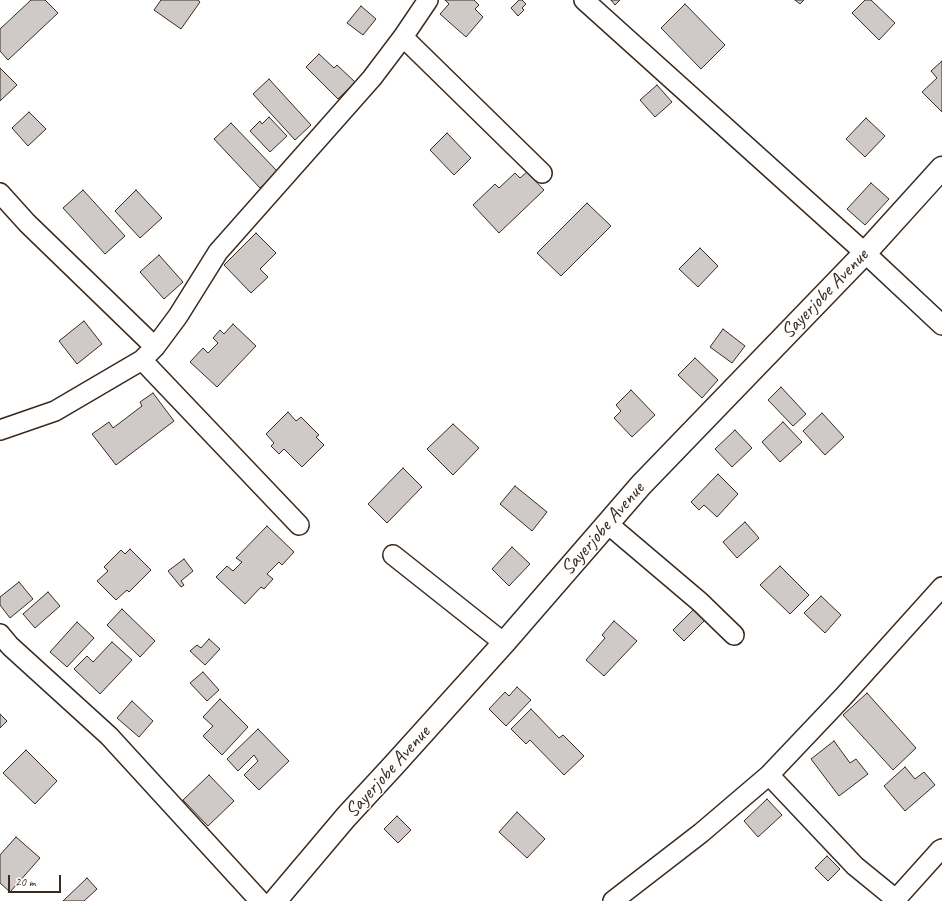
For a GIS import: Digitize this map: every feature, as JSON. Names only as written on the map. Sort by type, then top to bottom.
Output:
[{"type":"street","points":[[0,430],[55,411],[149,354],[178,316],[218,252],[372,78],[403,37],[428,0]]},
{"type":"street","points":[[584,0],[865,252],[942,325]]},
{"type":"street","points":[[403,37],[542,173]]},
{"type":"street","name":"Sayerjobe Avenue","points":[[275,901],[346,817],[394,766],[504,643],[646,480],[865,252],[942,168]]},
{"type":"street","points":[[0,193],[149,354],[299,525]]},
{"type":"street","points":[[608,524],[700,602],[734,635]]},
{"type":"street","points":[[393,555],[504,643]]},
{"type":"street","points":[[613,901],[701,834],[769,775],[843,698],[942,587]]},
{"type":"street","points":[[0,634],[10,646],[109,736],[260,901]]},
{"type":"street","points":[[769,775],[855,866],[897,900],[942,849]]},
{"type":"building","points":[[31,0],[45,0],[58,13],[8,60],[0,51],[0,29]]},
{"type":"building","points":[[161,0],[198,0],[200,2],[181,29],[154,10]]},
{"type":"building","points":[[445,0],[474,0],[479,5],[475,9],[483,17],[466,37],[440,14],[449,4]]},
{"type":"building","points":[[519,0],[522,0],[526,4],[522,8],[524,10],[518,16],[511,8]]},
{"type":"building","points":[[611,0],[620,0],[615,5]]},
{"type":"building","points":[[795,0],[804,0],[800,4]]},
{"type":"building","points":[[865,0],[871,0],[895,23],[879,40],[852,13]]},
{"type":"building","points":[[685,4],[725,45],[701,69],[661,28]]},
{"type":"building","points":[[361,6],[376,19],[363,35],[347,23]]},
{"type":"building","points":[[319,54],[334,68],[337,65],[355,82],[338,99],[306,67]]},
{"type":"building","points":[[942,61],[942,112],[922,92],[937,78],[931,71]]},
{"type":"building","points":[[0,68],[17,85],[0,101]]},
{"type":"building","points":[[269,79],[311,125],[295,140],[253,94]]},
{"type":"building","points":[[657,85],[672,102],[655,117],[640,100]]},
{"type":"building","points":[[29,112],[46,129],[28,146],[12,128]]},
{"type":"building","points":[[269,117],[287,136],[270,152],[250,131],[260,121],[262,124]]},
{"type":"building","points":[[866,118],[885,136],[865,157],[846,139]]},
{"type":"building","points":[[231,123],[278,172],[260,188],[214,139]]},
{"type":"building","points":[[447,133],[471,158],[454,175],[430,150]]},
{"type":"building","points":[[527,172],[544,190],[499,233],[473,205],[495,184],[499,188],[515,173],[520,178]]},
{"type":"building","points":[[871,183],[889,199],[865,225],[847,209]]},
{"type":"building","points":[[83,190],[125,236],[105,254],[63,208]]},
{"type":"building","points":[[136,190],[162,218],[140,238],[115,211]]},
{"type":"building","points":[[587,203],[611,226],[561,276],[537,253]]},
{"type":"building","points":[[256,233],[276,253],[260,269],[268,277],[251,293],[224,265]]},
{"type":"building","points":[[700,248],[718,266],[698,287],[679,269]]},
{"type":"building","points":[[159,255],[183,282],[164,299],[140,272]]},
{"type":"building","points":[[84,321],[102,344],[77,364],[59,341]]},
{"type":"building","points":[[233,324],[256,346],[217,387],[190,362],[203,348],[208,353],[218,343],[213,338],[220,330],[224,334]]},
{"type":"building","points":[[723,329],[745,346],[732,363],[710,347]]},
{"type":"building","points":[[695,358],[718,380],[702,398],[678,375]]},
{"type":"building","points":[[781,387],[806,414],[793,426],[768,400]]},
{"type":"building","points":[[631,390],[655,415],[632,437],[614,418],[621,411],[616,405]]},
{"type":"building","points":[[153,393],[174,421],[116,465],[92,434],[109,422],[113,428],[142,406],[140,402]]},
{"type":"building","points":[[288,412],[296,421],[301,417],[319,435],[316,437],[324,445],[302,467],[284,449],[279,454],[271,446],[274,443],[266,434]]},
{"type":"building","points":[[822,413],[844,437],[825,455],[803,431]]},
{"type":"building","points":[[783,422],[802,442],[780,462],[762,442]]},
{"type":"building","points":[[453,424],[479,448],[453,475],[427,449]]},
{"type":"building","points":[[735,430],[752,448],[732,467],[715,449]]},
{"type":"building","points":[[403,468],[422,487],[387,523],[368,504]]},
{"type":"building","points":[[718,474],[738,494],[717,517],[704,505],[699,510],[691,502]]},
{"type":"building","points":[[515,486],[547,512],[532,531],[500,504]]},
{"type":"building","points":[[745,522],[759,538],[737,558],[723,542]]},
{"type":"building","points":[[267,526],[294,552],[282,565],[279,562],[267,574],[273,579],[264,589],[261,587],[245,604],[216,577],[227,566],[233,571],[242,562],[236,558]]},
{"type":"building","points":[[512,547],[530,564],[509,586],[492,569]]},
{"type":"building","points":[[130,549],[151,570],[129,592],[127,590],[116,600],[97,581],[108,571],[104,567],[121,550],[125,554]]},
{"type":"building","points":[[184,559],[193,571],[181,581],[184,585],[181,587],[168,571]]},
{"type":"building","points":[[780,566],[809,595],[790,614],[760,585]]},
{"type":"building","points":[[19,582],[33,599],[10,618],[0,605],[0,597]]},
{"type":"building","points":[[48,592],[60,606],[35,628],[23,614]]},
{"type":"building","points":[[821,596],[841,615],[825,633],[804,613]]},
{"type":"building","points":[[698,605],[709,616],[684,641],[673,630]]},
{"type":"building","points":[[122,609],[155,641],[140,657],[107,625]]},
{"type":"building","points":[[614,621],[637,641],[604,676],[586,660],[605,638],[602,635]]},
{"type":"building","points":[[77,622],[94,638],[67,667],[50,652]]},
{"type":"building","points":[[209,639],[220,649],[205,665],[190,651],[197,645],[201,648]]},
{"type":"building","points":[[112,642],[132,660],[100,694],[74,669],[87,656],[93,662]]},
{"type":"building","points":[[203,672],[219,690],[207,701],[190,683]]},
{"type":"building","points":[[517,687],[531,700],[506,726],[489,709],[505,692],[509,696]]},
{"type":"building","points":[[867,693],[916,748],[893,770],[843,715]]},
{"type":"building","points":[[220,699],[248,727],[222,755],[203,736],[213,726],[203,717]]},
{"type":"building","points":[[132,701],[153,721],[139,737],[117,718]]},
{"type":"building","points":[[531,709],[559,738],[563,735],[584,756],[564,775],[530,740],[526,744],[511,729]]},
{"type":"building","points":[[0,714],[7,721],[0,728]]},
{"type":"building","points":[[258,729],[289,761],[259,790],[244,775],[258,761],[254,755],[238,771],[227,759]]},
{"type":"building","points":[[834,741],[850,763],[856,759],[868,774],[839,796],[811,759]]},
{"type":"building","points":[[26,750],[57,781],[35,804],[3,773]]},
{"type":"building","points":[[905,767],[915,779],[924,772],[935,785],[905,811],[884,786]]},
{"type":"building","points":[[209,775],[234,801],[208,826],[183,800]]},
{"type":"building","points":[[767,799],[782,815],[758,837],[744,821]]},
{"type":"building","points":[[517,812],[545,839],[527,858],[499,832]]},
{"type":"building","points":[[397,816],[411,830],[398,843],[384,829]]},
{"type":"building","points":[[16,837],[40,858],[10,892],[0,883],[0,855]]},
{"type":"building","points":[[827,856],[840,869],[828,881],[815,868]]},
{"type":"building","points":[[87,878],[97,889],[84,901],[63,901]]}]
